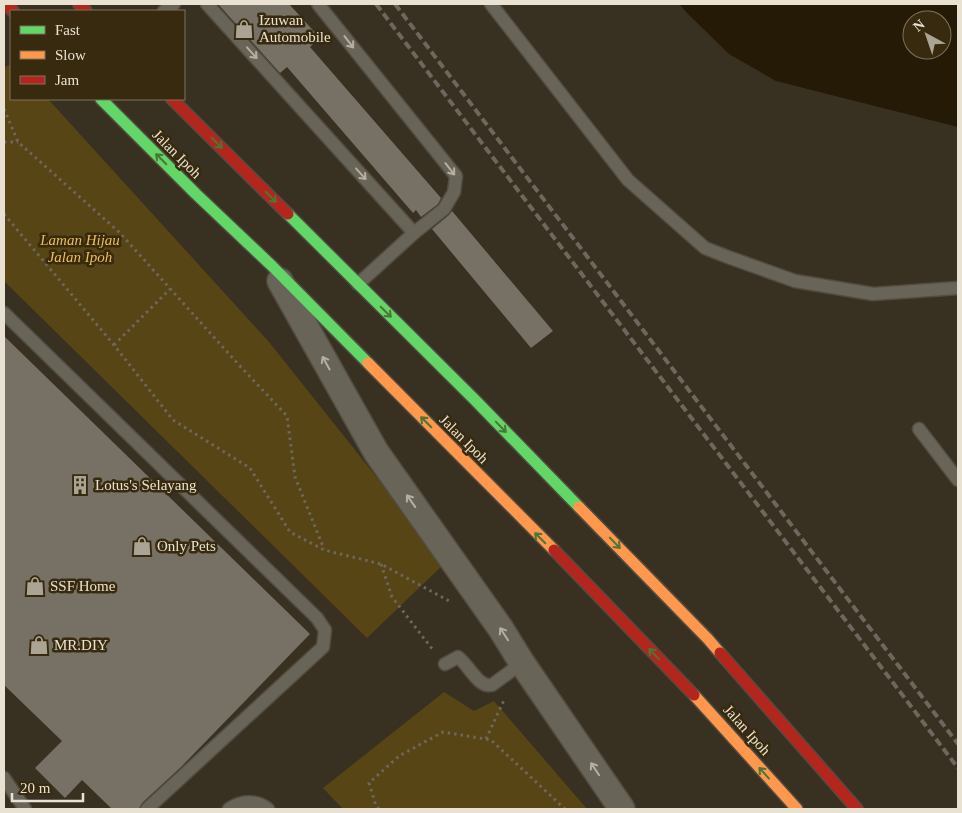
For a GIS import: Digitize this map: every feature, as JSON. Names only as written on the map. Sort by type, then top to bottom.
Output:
[{"type":"highway","name":"Jalan Ipoh","points":[[102,100],[196,194],[272,266],[614,612],[709,711],[797,809]]},
{"type":"highway","name":"Jalan Ipoh","points":[[173,100],[475,400],[708,639],[857,809]]},
{"type":"street","points":[[272,266],[376,452],[495,621],[622,809]]},
{"type":"lane","points":[[207,4],[414,233]]},
{"type":"lane","points":[[318,4],[456,176],[454,192],[444,209],[414,233],[358,284]]},
{"type":"lane","points":[[491,4],[628,180],[705,248],[796,281],[873,294],[958,288]]},
{"type":"lane","points":[[4,313],[317,618],[325,630],[323,647],[148,809]]},
{"type":"lane","points":[[919,429],[958,480]]},
{"type":"lane","points":[[445,664],[458,657],[481,683],[487,686],[492,685],[522,663]]},
{"type":"lane","points":[[4,778],[26,809]]},
{"type":"lane","points":[[229,809],[236,805],[254,802],[268,809]]},
{"type":"path","points":[[4,109],[18,142],[119,232],[238,365],[287,416],[295,477],[324,550]]},
{"type":"path","points":[[4,142],[18,142]]},
{"type":"path","points":[[4,214],[114,345],[173,420],[250,468],[290,532],[324,550],[381,564],[458,606]]},
{"type":"path","points":[[114,345],[170,289]]},
{"type":"path","points":[[381,564],[392,597],[445,664]]},
{"type":"path","points":[[486,739],[494,722]]},
{"type":"path","points":[[379,809],[376,806],[368,783],[398,756],[443,732],[491,740],[565,809]]},
{"type":"green space","name":"Laman Hijau Jalan Ipoh","points":[[10,65],[10,100],[49,100],[269,342],[445,563],[367,638],[4,281],[4,67]]},
{"type":"green space","points":[[444,692],[474,711],[494,701],[587,809],[343,809],[323,788]]},
{"type":"shaded area","points":[[679,4],[958,4],[958,127],[776,81],[729,54]]},
{"type":"building","points":[[218,4],[289,4],[320,38],[310,47],[441,198],[438,204],[421,217],[416,210],[413,213],[287,67],[280,73]]},
{"type":"building","points":[[452,211],[553,331],[531,348],[432,229]]},
{"type":"building","name":"Lotus's Selayang","points":[[4,336],[310,634],[181,767],[142,803],[139,809],[112,809],[82,780],[65,798],[35,768],[62,741],[4,685]]},
{"type":"railway","points":[[376,4],[958,768]]},
{"type":"railway","points":[[395,4],[958,744]]},
{"type":"traffic: fast","points":[[102,100],[368,363]]},
{"type":"traffic: fast","points":[[288,214],[475,400],[579,507]]},
{"type":"traffic: slow","points":[[368,363],[554,550]]},
{"type":"traffic: slow","points":[[579,507],[720,653]]},
{"type":"traffic: slow","points":[[694,695],[797,809]]},
{"type":"traffic: jam","points":[[6,4],[12,10]]},
{"type":"traffic: jam","points":[[79,4],[85,10]]},
{"type":"traffic: jam","points":[[173,100],[288,214]]},
{"type":"traffic: jam","points":[[554,550],[694,695]]},
{"type":"traffic: jam","points":[[720,653],[857,809]]},
{"type":"place","name":"Izuwan Automobile","points":[[244,29]]},
{"type":"place","name":"Lotus's Selayang","points":[[80,485]]},
{"type":"place","name":"Only Pets","points":[[142,546]]},
{"type":"place","name":"SSF Home","points":[[35,586]]},
{"type":"place","name":"MR.DIY","points":[[39,645]]}]
